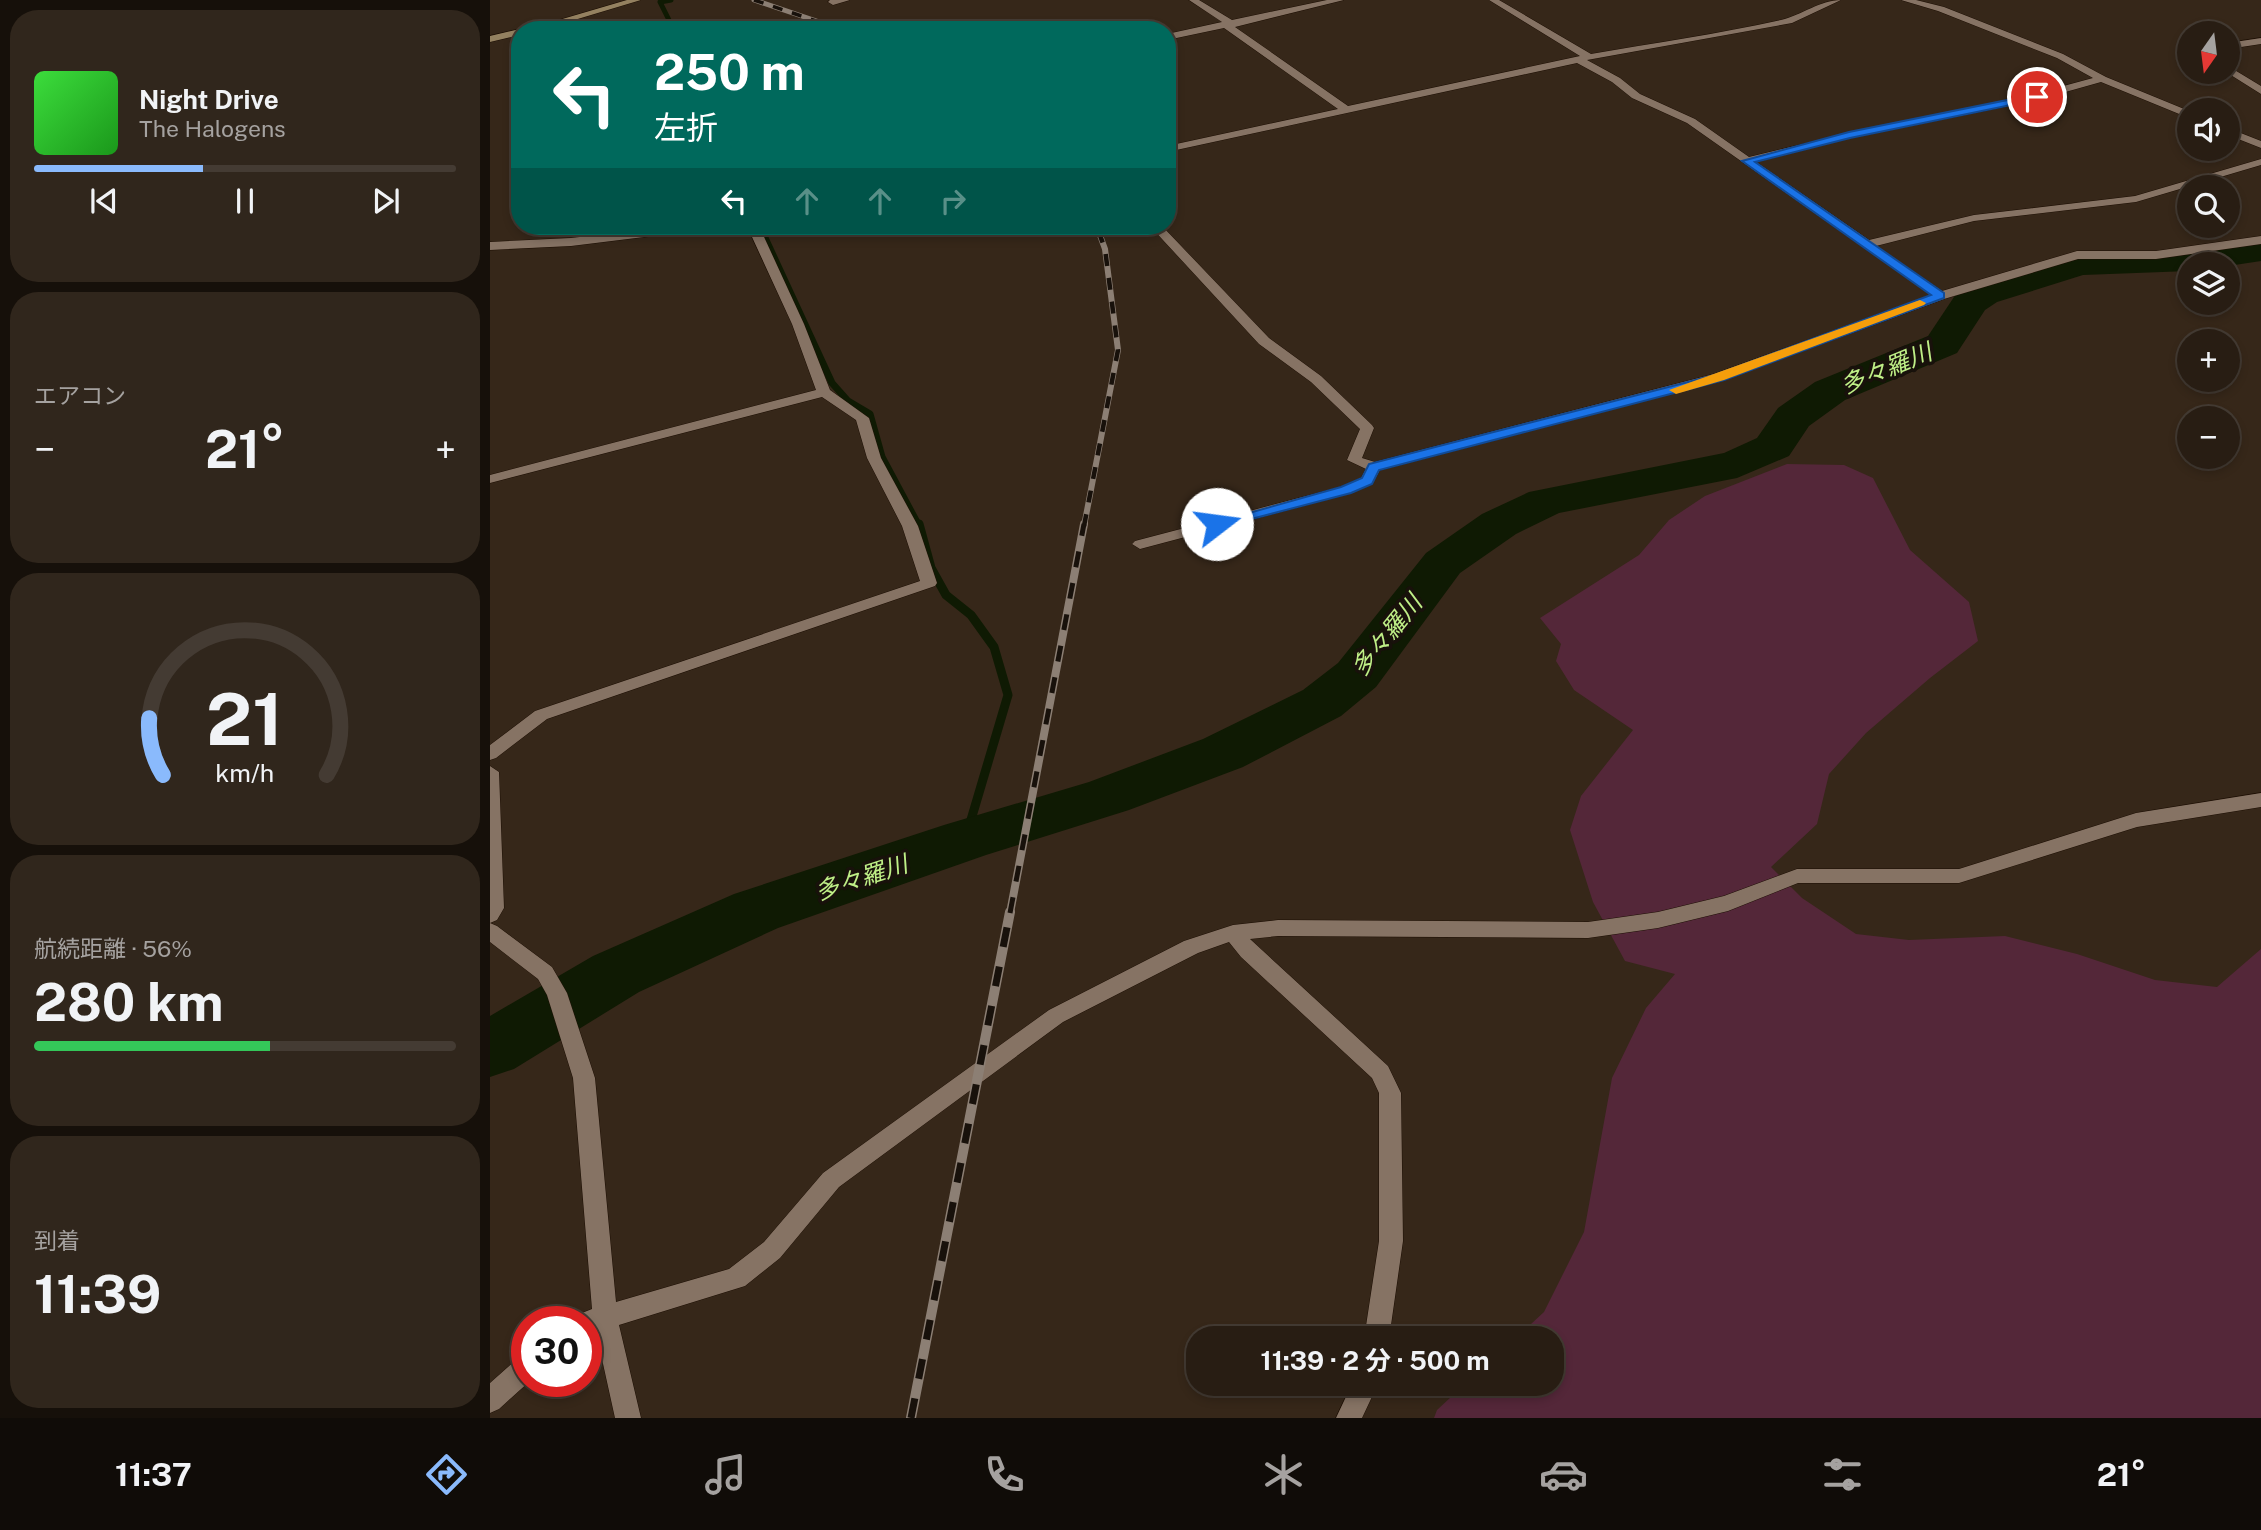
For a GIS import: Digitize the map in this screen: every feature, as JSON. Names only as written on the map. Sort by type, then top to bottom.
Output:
[{"type":"main road","points":[[562,21],[638,0]]},
{"type":"main road","points":[[490,39],[511,34]]},
{"type":"street","points":[[833,2],[846,0]]},
{"type":"street","points":[[1193,0],[1344,108]]},
{"type":"street","points":[[1176,35],[1340,0]]},
{"type":"street","points":[[1493,0],[1616,80],[1636,96],[1691,121],[1940,296]]},
{"type":"street","points":[[1176,147],[1344,108],[1779,23],[1837,0]]},
{"type":"street","points":[[1905,0],[1941,9],[2060,56],[2102,79],[2177,110]]},
{"type":"street","points":[[2240,44],[2261,41]]},
{"type":"street","points":[[2240,77],[2261,91]]},
{"type":"street","points":[[1747,161],[1849,135],[2037,97],[2102,79]]},
{"type":"street","points":[[2240,136],[2261,145]]},
{"type":"street","points":[[1869,244],[1973,218],[2136,199],[2261,162]]},
{"type":"street","points":[[490,246],[571,242],[628,235]]},
{"type":"street","points":[[490,754],[541,715],[929,583],[910,526],[874,458],[862,418],[824,392],[798,324],[757,235]]},
{"type":"street","points":[[1164,235],[1264,341],[1316,379],[1367,428],[1354,460],[1374,467],[1719,377],[1940,296],[2077,255],[2156,255],[2261,240]]},
{"type":"street","points":[[490,479],[824,392]]},
{"type":"street","points":[[1140,544],[1346,490],[1367,481],[1374,467]]},
{"type":"street","points":[[490,772],[495,908],[490,915]]},
{"type":"street","points":[[602,1318],[736,1278],[772,1250],[831,1180],[982,1067],[1056,1016],[1191,947],[1233,933],[1278,928],[1588,930],[1658,920],[1728,902],[1797,876],[1959,876],[2136,820],[2261,800]]},
{"type":"street","points":[[490,931],[545,973],[557,993],[584,1078],[594,1306]]},
{"type":"street","points":[[1233,933],[1248,951],[1380,1072],[1390,1093],[1391,1241],[1378,1326]]},
{"type":"street","points":[[602,1341],[628,1418]]},
{"type":"street","points":[[490,1400],[511,1381]]},
{"type":"street","points":[[1349,1418],[1359,1396]]},
{"type":"shaded area","points":[[1787,464],[1844,465],[1873,478],[1910,550],[1969,602],[1978,641],[1866,733],[1829,774],[1817,824],[1771,867],[1802,898],[1856,934],[1909,940],[2005,936],[2077,954],[2155,980],[2217,987],[2261,949],[2261,1418],[1434,1418],[1437,1410],[1452,1396],[1564,1396],[1564,1326],[1529,1326],[1544,1312],[1584,1232],[1612,1078],[1646,1008],[1675,974],[1625,961],[1593,902],[1570,830],[1581,796],[1633,730],[1574,690],[1556,661],[1561,644],[1540,618],[1639,555],[1669,520],[1705,496]]},
{"type":"waterway","points":[[670,21],[660,2],[671,0]]},
{"type":"waterway","points":[[764,235],[832,383],[848,401],[870,414],[882,457],[919,526]]},
{"type":"waterway","name":"多々羅川","points":[[490,1049],[616,974],[756,911],[965,840],[1109,796],[1223,753],[1322,703],[1357,675],[1443,563],[1499,524],[1545,502],[1737,464],[1773,447],[1793,417],[1830,391],[1943,344],[1970,302],[1983,294],[2080,264],[2169,263],[2261,250]]},
{"type":"waterway","points":[[919,524],[931,568],[946,595],[971,615],[994,647],[1008,695],[965,840]]},
{"type":"railway","points":[[754,0],[816,21]]},
{"type":"railway","points":[[1084,526],[1118,350],[1105,249],[1100,235]]},
{"type":"railway","points":[[1010,913],[1084,524]]},
{"type":"railway","points":[[911,1418],[1010,912]]},
{"type":"slow traffic","points":[[1676,390],[1719,377],[1920,303]]},
{"type":"route","points":[[1217,524],[1346,490],[1367,481],[1374,467],[1719,377],[1940,296],[1747,161],[1804,149],[1849,135],[1995,103],[2037,97]]}]
